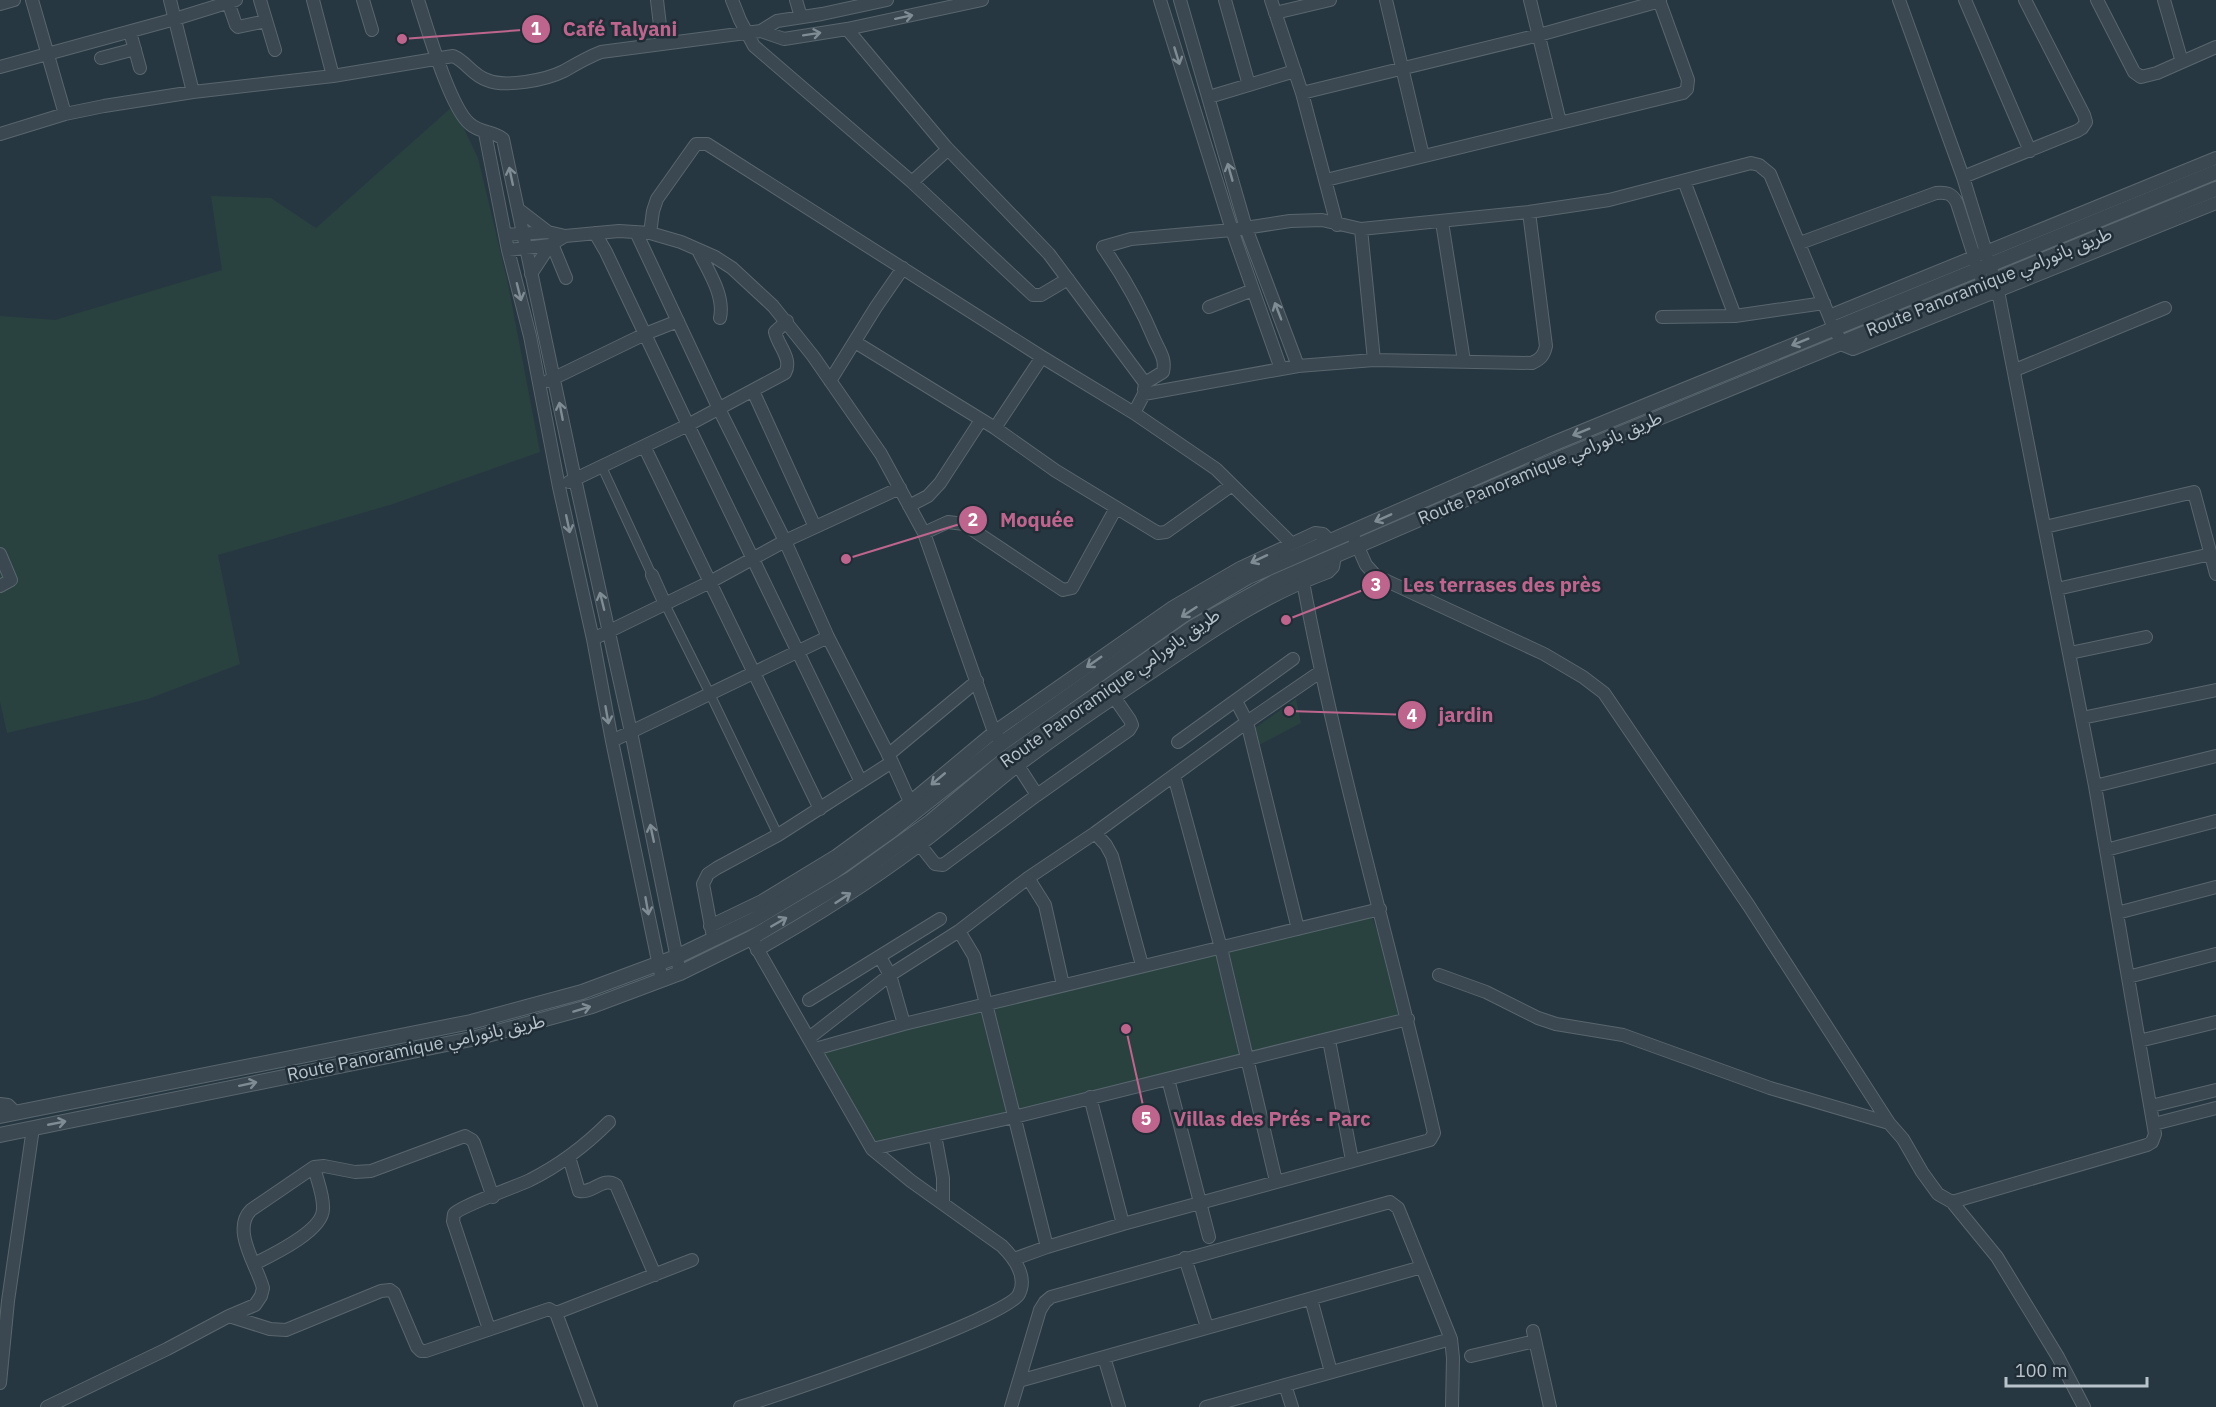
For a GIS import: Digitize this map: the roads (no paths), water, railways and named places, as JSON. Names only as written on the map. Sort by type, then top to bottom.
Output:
[{"type":"street","points":[[0,4],[14,0]]},
{"type":"street","points":[[32,0],[65,114]]},
{"type":"street","points":[[170,0],[193,92]]},
{"type":"street","points":[[260,0],[275,50]]},
{"type":"street","points":[[313,0],[333,76]]},
{"type":"street","points":[[363,0],[372,30]]},
{"type":"street","points":[[418,0],[438,60],[461,114],[472,126],[503,139],[631,732],[680,973]]},
{"type":"street","points":[[657,0],[662,44]]},
{"type":"street","points":[[732,0],[754,46],[912,182],[1033,295],[1041,295],[1068,279]]},
{"type":"street","points":[[796,0],[801,17]]},
{"type":"street","points":[[0,134],[65,114],[193,92],[333,76],[453,56],[462,60],[473,74],[489,82],[509,84],[542,79],[562,72],[579,61],[601,52],[761,31],[777,21],[886,0]]},
{"type":"street","points":[[761,31],[784,39],[847,29],[982,0]]},
{"type":"street","points":[[1160,0],[1232,230],[1281,369]]},
{"type":"street","points":[[1180,0],[1246,228],[1298,366]]},
{"type":"street","points":[[1225,0],[1249,85]]},
{"type":"street","points":[[1271,0],[1302,93],[1337,225]]},
{"type":"street","points":[[1275,13],[1330,0]]},
{"type":"street","points":[[1386,0],[1423,156]]},
{"type":"street","points":[[1530,0],[1560,123]]},
{"type":"street","points":[[1302,93],[1539,35],[1660,0],[1688,80],[1687,89],[1677,95],[1326,180]]},
{"type":"street","points":[[1899,0],[1963,177],[1983,261],[2015,369],[2095,786],[2155,1137],[2150,1144],[1952,1202]]},
{"type":"street","points":[[1965,0],[2030,152]]},
{"type":"street","points":[[1963,177],[2030,152],[2077,131],[2086,122],[2025,0]]},
{"type":"street","points":[[2097,0],[2138,75],[2146,77],[2216,47]]},
{"type":"street","points":[[2164,0],[2182,62]]},
{"type":"street","points":[[0,67],[130,32],[232,1],[238,27],[266,21]]},
{"type":"street","points":[[847,29],[946,147],[1049,255],[1144,389]]},
{"type":"street","points":[[130,32],[140,68]]},
{"type":"street","points":[[97,41],[102,62],[135,49]]},
{"type":"street","points":[[1209,98],[1294,71]]},
{"type":"street","points":[[485,133],[508,250],[540,386],[559,487],[593,639],[662,980]]},
{"type":"street","points":[[650,233],[657,199],[696,144],[707,144],[1134,413],[1216,469],[1292,544]]},
{"type":"street","points":[[912,182],[945,152],[946,147]]},
{"type":"street","points":[[1983,261],[2216,158]]},
{"type":"street","points":[[1134,413],[1144,389],[1164,372],[1165,364],[1150,326],[1121,273],[1103,247],[1131,238],[1232,230],[1308,219],[1322,220],[1361,230],[1529,212],[1609,200],[1745,163],[1759,165],[1770,174],[1841,342]]},
{"type":"street","name":"Route Panoramique طريق بانورامي","points":[[0,1116],[471,1022],[573,994],[658,965],[676,957],[712,933],[778,906],[862,853],[998,738],[1204,602],[1248,578],[1832,322],[1983,261],[2216,172]]},
{"type":"street","points":[[1684,181],[1735,316]]},
{"type":"street","name":"Route Panoramique طريق بانورامي","points":[[0,1135],[476,1038],[582,1009],[754,944],[930,822],[1221,610],[1274,582],[1556,460],[1841,342],[1991,288],[2216,189]]},
{"type":"street","points":[[1800,243],[1943,192],[1954,197],[1983,261]]},
{"type":"street","points":[[1991,288],[2216,203]]},
{"type":"street","points":[[518,209],[550,240],[566,278]]},
{"type":"street","points":[[1144,389],[1298,366],[1374,360],[1532,363],[1539,360],[1544,353],[1546,339],[1529,212]]},
{"type":"street","points":[[1442,222],[1464,361]]},
{"type":"street","points":[[1361,230],[1374,360]]},
{"type":"street","points":[[636,232],[719,409],[785,541],[828,637],[910,802]]},
{"type":"street","points":[[505,235],[523,233],[550,240]]},
{"type":"street","points":[[508,250],[526,248],[565,236],[595,233],[650,233],[681,242],[715,257],[752,285],[787,321],[881,454],[924,532],[998,738],[1037,795]]},
{"type":"street","points":[[595,233],[861,782]]},
{"type":"street","points":[[531,274],[550,240]]},
{"type":"street","points":[[698,250],[721,299],[720,318]]},
{"type":"street","points":[[830,381],[903,268]]},
{"type":"street","points":[[1209,307],[1253,290]]},
{"type":"street","points":[[1662,317],[1735,316],[1824,303]]},
{"type":"street","points":[[2015,369],[2165,308]]},
{"type":"street","points":[[540,386],[645,334],[678,321]]},
{"type":"street","points":[[559,487],[688,425],[785,373],[788,369],[788,360],[775,335],[776,329],[787,321]]},
{"type":"street","points":[[855,342],[995,428],[1056,471],[1155,531],[1162,533],[1232,485]]},
{"type":"street","points":[[995,428],[1042,357]]},
{"type":"street","points":[[753,391],[815,527]]},
{"type":"street","points":[[909,506],[928,496],[940,483],[981,420]]},
{"type":"street","points":[[644,446],[820,809]]},
{"type":"street","points":[[602,467],[665,604],[778,835]]},
{"type":"street","points":[[593,639],[710,582],[785,541],[900,488]]},
{"type":"street","points":[[2045,527],[2194,492],[2216,574]]},
{"type":"street","points":[[924,532],[948,522],[964,524],[1063,590],[1068,590],[1072,588],[1116,508]]},
{"type":"street","points":[[1351,532],[1366,565],[1377,576],[1544,654],[1583,677],[1604,693],[1749,906],[1889,1123],[1903,1139],[1938,1194],[1952,1202],[1997,1257],[2058,1358],[2084,1407]]},
{"type":"street","points":[[977,681],[861,782],[778,835],[717,868],[704,879],[703,891],[712,933],[812,872],[1187,598],[1240,568],[1318,533],[1323,534],[1330,541]]},
{"type":"street","points":[[0,554],[11,580],[0,586]]},
{"type":"street","points":[[2058,589],[2211,554]]},
{"type":"street","points":[[740,1407],[886,1357],[1005,1307],[1019,1295],[1021,1287],[1019,1268],[1002,1246],[872,1149],[754,944],[820,913],[920,845],[1014,760],[1244,611],[1330,570],[1335,556]]},
{"type":"street","points":[[1014,1259],[1047,1246],[1123,1224],[1430,1140],[1434,1133],[1408,1019],[1320,672],[1303,582]]},
{"type":"street","points":[[612,741],[828,637]]},
{"type":"street","points":[[2070,653],[2146,637]]},
{"type":"street","points":[[1178,742],[1293,659]]},
{"type":"street","points":[[809,1038],[890,975],[959,932],[1028,878],[1095,834],[1247,722],[1320,672]]},
{"type":"street","points":[[2082,718],[2216,690]]},
{"type":"street","points":[[920,845],[935,864],[943,865],[1131,728],[1130,720],[1114,697]]},
{"type":"street","points":[[1236,700],[1247,722],[1298,929]]},
{"type":"street","points":[[2095,786],[2216,756]]},
{"type":"street","points":[[1174,776],[1221,948],[1276,1181]]},
{"type":"street","points":[[2106,850],[2216,821]]},
{"type":"street","points":[[1095,834],[1106,845],[1112,856],[1142,965]]},
{"type":"street","points":[[1028,878],[1039,893],[1047,912],[1063,985]]},
{"type":"street","points":[[2117,913],[2216,887]]},
{"type":"street","points":[[816,1049],[904,1024],[1380,909]]},
{"type":"street","points":[[809,1000],[940,918]]},
{"type":"street","points":[[959,932],[974,956],[1047,1246]]},
{"type":"street","points":[[2128,977],[2216,954]]},
{"type":"street","points":[[880,957],[890,975],[904,1024]]},
{"type":"street","points":[[1439,975],[1486,992],[1538,1018],[1556,1024],[1623,1035],[1770,1088],[1889,1123]]},
{"type":"street","points":[[872,1149],[1014,1117],[1408,1019]]},
{"type":"street","points":[[2139,1041],[2216,1022]]},
{"type":"street","points":[[821,1028],[830,1045]]},
{"type":"street","points":[[1329,1040],[1352,1160]]},
{"type":"street","points":[[1168,1079],[1209,1238]]},
{"type":"street","points":[[2151,1106],[2216,1089]]},
{"type":"street","points":[[1090,1098],[1123,1224]]},
{"type":"street","points":[[0,1104],[8,1105],[16,1113]]},
{"type":"street","points":[[2154,1124],[2216,1108]]},
{"type":"street","points":[[489,1329],[453,1218],[459,1209],[494,1197],[543,1173],[569,1157],[609,1122]]},
{"type":"street","points":[[0,1383],[8,1301],[33,1128]]},
{"type":"street","points":[[935,1135],[943,1178],[943,1203]]},
{"type":"street","points":[[47,1407],[255,1305],[260,1299],[263,1288],[243,1232],[245,1218],[251,1210],[314,1167],[324,1166],[355,1172],[371,1171],[465,1136],[474,1143],[494,1197]]},
{"type":"street","points":[[569,1157],[579,1191],[584,1192],[608,1182],[616,1185],[655,1275]]},
{"type":"street","points":[[254,1263],[290,1246],[318,1224],[322,1218],[323,1202],[314,1167]]},
{"type":"street","points":[[1011,1407],[1040,1310],[1048,1299],[1185,1258],[1390,1202],[1398,1208],[1451,1339],[1452,1407]]},
{"type":"street","points":[[1185,1258],[1207,1327]]},
{"type":"street","points":[[229,1316],[270,1329],[286,1330],[385,1289],[394,1293],[417,1347],[422,1351],[546,1309],[556,1313],[692,1260]]},
{"type":"street","points":[[1019,1381],[1422,1267]]},
{"type":"street","points":[[1311,1299],[1331,1372]]},
{"type":"street","points":[[556,1313],[591,1407]]},
{"type":"street","points":[[1471,1356],[1534,1336],[1550,1407]]},
{"type":"street","points":[[1206,1407],[1451,1339]]},
{"type":"street","points":[[1104,1358],[1119,1407]]},
{"type":"street","points":[[1285,1385],[1292,1407]]},
{"type":"place","name":"Café Talyani","points":[[402,39]]},
{"type":"place","name":"Moquée","points":[[846,559]]},
{"type":"place","name":"Les terrases des près","points":[[1286,620]]},
{"type":"place","name":"jardin","points":[[1289,711]]},
{"type":"place","name":"Villas des Prés - Parc","points":[[1126,1029]]}]
